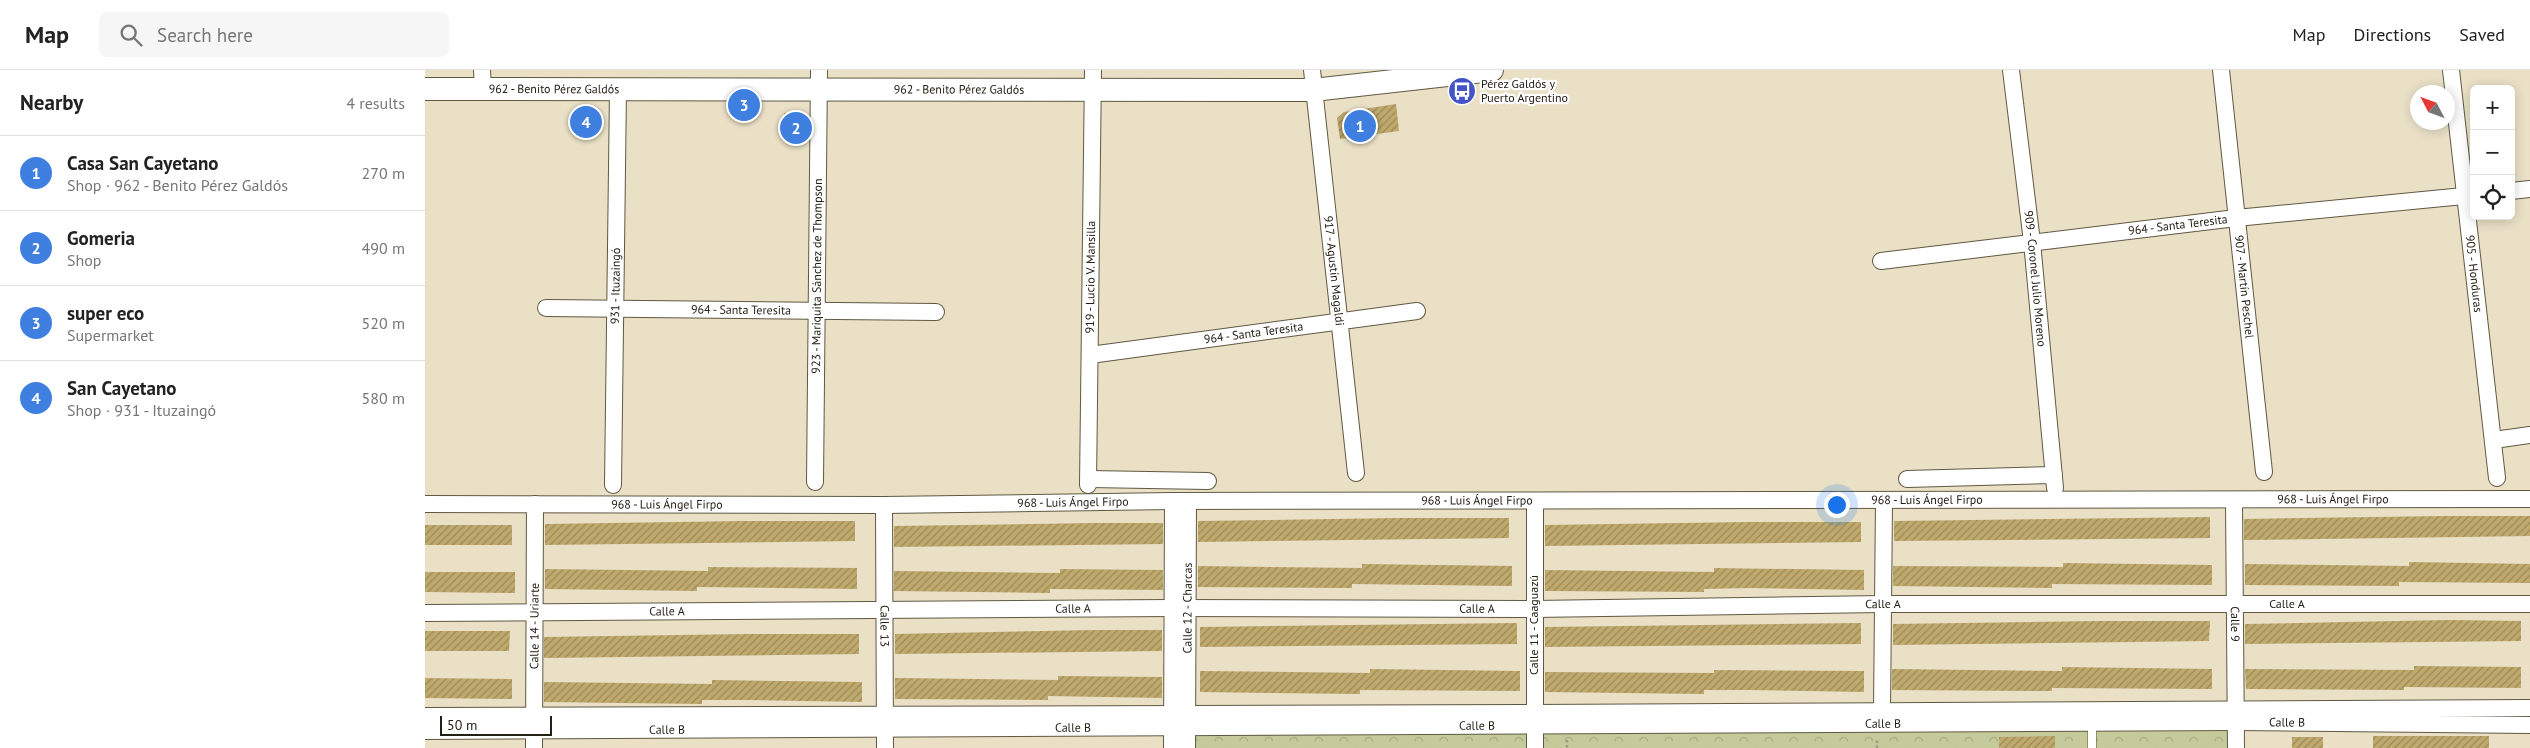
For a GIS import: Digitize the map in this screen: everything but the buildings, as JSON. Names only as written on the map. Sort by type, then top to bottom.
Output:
[{"type":"main road","name":"962 - Benito Pérez Galdós","points":[[425,89],[482,79],[618,89],[819,80],[1313,80],[1484,70]]},
{"type":"street","name":"909 - Coronel Julio Moreno","points":[[1907,479],[2054,481],[2032,242],[2011,70]]},
{"type":"street","name":"907 - Martín Peschel","points":[[2221,70],[2264,472]]},
{"type":"street","name":"905 - Honduras","points":[[2451,70],[2470,196]]},
{"type":"street","name":"923 - Mariquita Sánchez de Thompson","points":[[815,482],[819,80]]},
{"type":"street","name":"919 - Lucio V. Mansilla","points":[[1093,80],[1088,482],[1208,481]]},
{"type":"street","name":"917 - Agustín Magaldi","points":[[1313,80],[1356,473]]},
{"type":"street","name":"931 - Ituzaingó","points":[[613,485],[618,89]]},
{"type":"street","points":[[2515,191],[2530,189]]},
{"type":"street","name":"964 - Santa Teresita","points":[[1881,261],[2236,218],[2470,196]]},
{"type":"street","name":"905 - Honduras","points":[[2472,220],[2497,478]]},
{"type":"street","name":"964 - Santa Teresita","points":[[546,308],[616,307],[936,312]]},
{"type":"street","name":"964 - Santa Teresita","points":[[1090,355],[1417,311]]},
{"type":"street","points":[[2494,440],[2530,435]]},
{"type":"street","name":"968 - Luis Ángel Firpo","points":[[425,504],[884,505],[1180,502],[2530,499]]},
{"type":"street","name":"Calle 9","points":[[2234,500],[2236,748]]},
{"type":"street","points":[[1882,711],[1884,501]]},
{"type":"street","name":"Calle 12 - Charcas","points":[[1179,720],[1180,502]]},
{"type":"street","name":"Calle 11 - Caaguazú","points":[[1535,502],[1535,748]]},
{"type":"street","name":"Calle 14 - Uriarte","points":[[534,748],[535,504]]},
{"type":"street","name":"Calle 13","points":[[884,505],[885,748]]},
{"type":"street","name":"Calle A","points":[[425,613],[1179,608],[1534,609],[1883,604],[2530,604]]},
{"type":"street","name":"Calle B","points":[[425,716],[534,722],[1534,720],[2092,723],[2236,715],[2530,708]]},
{"type":"street","name":"Calle B","points":[[1534,720],[1882,711],[2236,715],[2530,725]]},
{"type":"street","points":[[1172,748],[1179,720]]},
{"type":"street","points":[[1179,720],[1187,748]]},
{"type":"street","name":"Calle B","points":[[425,731],[534,722]]},
{"type":"lane","points":[[2092,723],[2092,748]]},
{"type":"green space","points":[[2236,722],[2236,748],[1187,748],[1187,727]]},
{"type":"place","name":"Pérez Galdós y Puerto Argentino","points":[[1462,91]]},
{"type":"place","name":"super eco","points":[[744,105]]},
{"type":"place","name":"San Cayetano","points":[[586,122]]},
{"type":"place","name":"Casa San Cayetano","points":[[1360,126]]},
{"type":"place","name":"Gomeria","points":[[796,128]]}]
